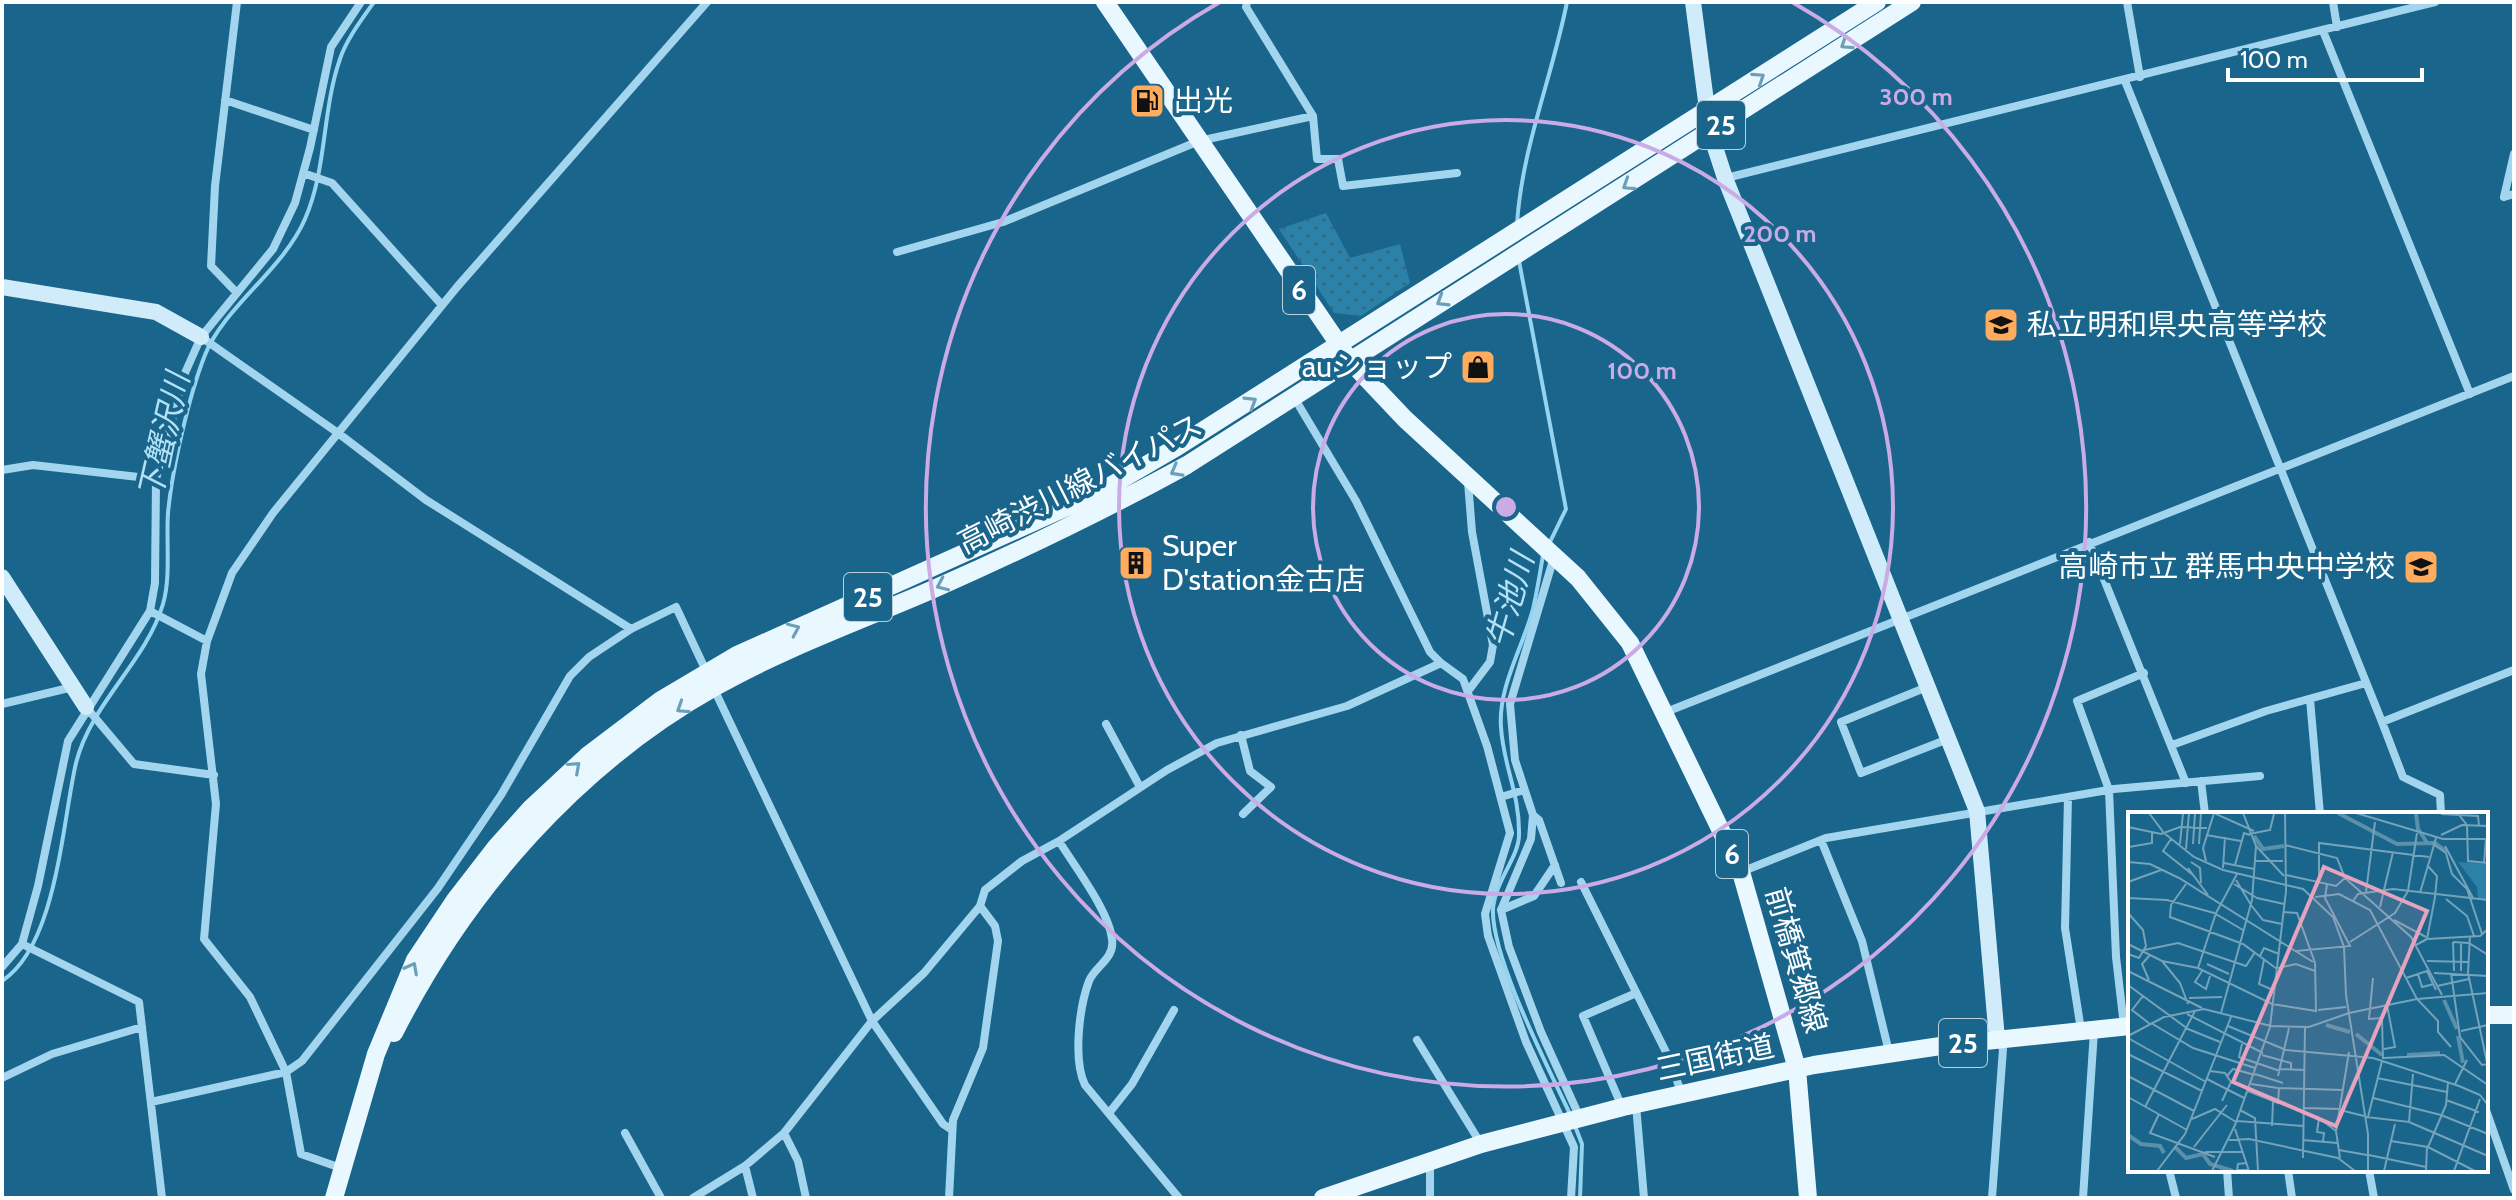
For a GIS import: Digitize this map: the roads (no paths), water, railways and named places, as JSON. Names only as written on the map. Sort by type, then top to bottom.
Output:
[{"type":"main road","name":"前橋箕郷線","points":[[1105,2],[1338,347],[1468,477],[1548,550],[1614,620],[1666,712],[1741,872],[1797,1069],[1808,1198]]},
{"type":"main road","name":"高崎渋川線バイパス","points":[[334,1198],[364,1093],[435,960],[507,862],[597,770],[710,680],[757,645],[1098,493],[1338,347],[1877,2]]},
{"type":"main road","name":"高崎渋川線バイパス","points":[[710,680],[1106,509],[1295,399],[1912,2]]},
{"type":"main road","points":[[2488,1015],[2514,1015]]},
{"type":"main road","name":"三国街道","points":[[1323,1198],[1481,1144],[1629,1106],[1797,1069],[1997,1039],[2127,1027]]},
{"type":"street","points":[[237,2],[211,266],[237,293]]},
{"type":"street","points":[[2,967],[22,944],[38,886],[68,741],[86,707],[150,611],[155,583],[156,479],[185,373],[201,337],[273,249],[295,203],[331,47],[361,2]]},
{"type":"street","points":[[342,1168],[301,1154],[286,1072],[250,997],[204,939],[216,804],[201,674],[207,641],[232,573],[273,513],[442,305],[707,2]]},
{"type":"street","points":[[1247,2],[1246,7],[1313,116],[1317,159],[1338,159],[1343,186],[1457,173]]},
{"type":"street","points":[[1693,2],[1710,132],[1725,178],[1977,811],[1997,1039],[2003,1049],[1992,1198]]},
{"type":"street","points":[[2127,2],[2140,77]]},
{"type":"street","points":[[2333,2],[2337,27]]},
{"type":"street","points":[[1725,178],[2435,2]]},
{"type":"street","points":[[2323,31],[2470,394]]},
{"type":"street","points":[[2125,81],[2403,777],[2440,795],[2441,812]]},
{"type":"street","points":[[225,100],[314,130]]},
{"type":"street","points":[[897,252],[1003,222],[1199,141],[1313,116]]},
{"type":"street","points":[[2514,154],[2504,197],[2514,194]]},
{"type":"street","points":[[303,173],[332,183],[442,305]]},
{"type":"street","points":[[2,287],[156,312],[201,337],[338,433],[426,500],[631,629]]},
{"type":"street","points":[[1666,712],[2514,376]]},
{"type":"street","points":[[1295,399],[1356,501],[1430,652],[1463,679],[1468,691],[1510,833],[1485,914],[1488,936],[1526,1042],[1572,1120]]},
{"type":"street","points":[[2,470],[33,465],[156,479]]},
{"type":"street","points":[[1468,477],[1472,532],[1493,645],[1490,662],[1468,691]]},
{"type":"street","points":[[2089,542],[2186,783]]},
{"type":"street","points":[[1548,550],[1510,704],[1510,729],[1533,815],[1531,839],[1501,910],[1506,937],[1572,1120],[1571,1198]]},
{"type":"street","points":[[2,577],[86,707],[123,755],[134,764],[214,775]]},
{"type":"street","points":[[151,1102],[286,1072],[302,1061],[438,888],[501,795],[570,676],[589,657],[631,629],[676,607],[872,1021],[943,1124],[952,1130]]},
{"type":"street","points":[[150,611],[207,641]]},
{"type":"street","points":[[693,1198],[745,1166],[784,1133],[872,1021],[924,973],[980,906],[985,890],[1022,861],[1196,754],[1241,735],[1347,706],[1441,663]]},
{"type":"street","points":[[2382,722],[2514,670]]},
{"type":"street","points":[[2127,1027],[2116,957],[2109,790],[2077,701],[2144,673]]},
{"type":"street","points":[[2172,745],[2366,683]]},
{"type":"street","points":[[2,704],[73,687]]},
{"type":"street","points":[[1927,687],[1841,722],[1861,773],[1948,738]]},
{"type":"street","points":[[2310,699],[2320,812]]},
{"type":"street","points":[[1106,724],[1140,787]]},
{"type":"street","points":[[1241,735],[1250,771],[1271,787],[1243,814]]},
{"type":"street","points":[[1741,872],[1821,840],[1977,811],[2109,790],[2260,776]]},
{"type":"street","points":[[2201,781],[2205,812]]},
{"type":"street","points":[[1501,797],[1524,790]]},
{"type":"street","points":[[2068,797],[2065,928],[2088,1030],[2083,1198]]},
{"type":"street","points":[[1533,815],[1539,820],[1561,883]]},
{"type":"street","points":[[1821,840],[1862,941],[1890,1053]]},
{"type":"street","points":[[1059,841],[1112,935],[1109,957],[1089,980],[1077,1056],[1085,1085],[1179,1198]]},
{"type":"street","points":[[1501,910],[1534,896],[1555,865]]},
{"type":"street","points":[[1581,882],[1634,994],[1666,1052],[1682,1095]]},
{"type":"street","points":[[949,1198],[952,1130],[983,1048],[998,941],[995,926],[980,906]]},
{"type":"street","points":[[22,944],[139,1002],[158,1197]]},
{"type":"street","points":[[1634,994],[1583,1016],[1629,1106],[1644,1198]]},
{"type":"street","points":[[1109,1113],[1132,1084],[1174,1010]]},
{"type":"street","points":[[2,1078],[52,1054],[142,1027]]},
{"type":"street","points":[[1417,1040],[1481,1144]]},
{"type":"street","points":[[2488,1116],[2514,1190]]},
{"type":"street","points":[[625,1133],[661,1198]]},
{"type":"street","points":[[784,1133],[798,1161],[806,1198]]},
{"type":"street","points":[[1430,1160],[1430,1198]]},
{"type":"street","points":[[745,1166],[753,1198]]},
{"type":"street","points":[[2170,1172],[2176,1198]]},
{"type":"street","points":[[2227,1172],[2229,1198]]},
{"type":"street","points":[[2288,1172],[2292,1198]]},
{"type":"street","points":[[2369,1172],[2374,1198]]},
{"type":"waterway","name":"下蟹沢川","points":[[2,981],[20,964],[35,940],[46,912],[83,741],[144,645],[163,604],[168,571],[168,513],[173,476],[187,411],[205,355],[226,321],[283,255],[305,219],[317,180],[330,98],[340,59],[350,37],[374,2]]},
{"type":"waterway","name":"牛池川","points":[[1517,224],[1531,140],[1567,2]]},
{"type":"waterway","name":"牛池川","points":[[1519,261],[1566,509],[1549,544]]},
{"type":"waterway","name":"牛池川","points":[[1543,555],[1533,609],[1503,697],[1502,741],[1517,806],[1519,835],[1493,909],[1501,955],[1511,983],[1570,1114]]},
{"type":"waterway","name":"牛池川","points":[[1575,1126],[1582,1144],[1580,1198]]},
{"type":"place","name":"出光","points":[[1147,101]]},
{"type":"place","name":"私立明和県央高等学校","points":[[2001,325]]},
{"type":"place","name":"auショップ","points":[[1478,367]]},
{"type":"place","name":"Super D'station金古店","points":[[1136,563]]},
{"type":"place","name":"高崎市立 群馬中央中学校","points":[[2421,567]]}]
